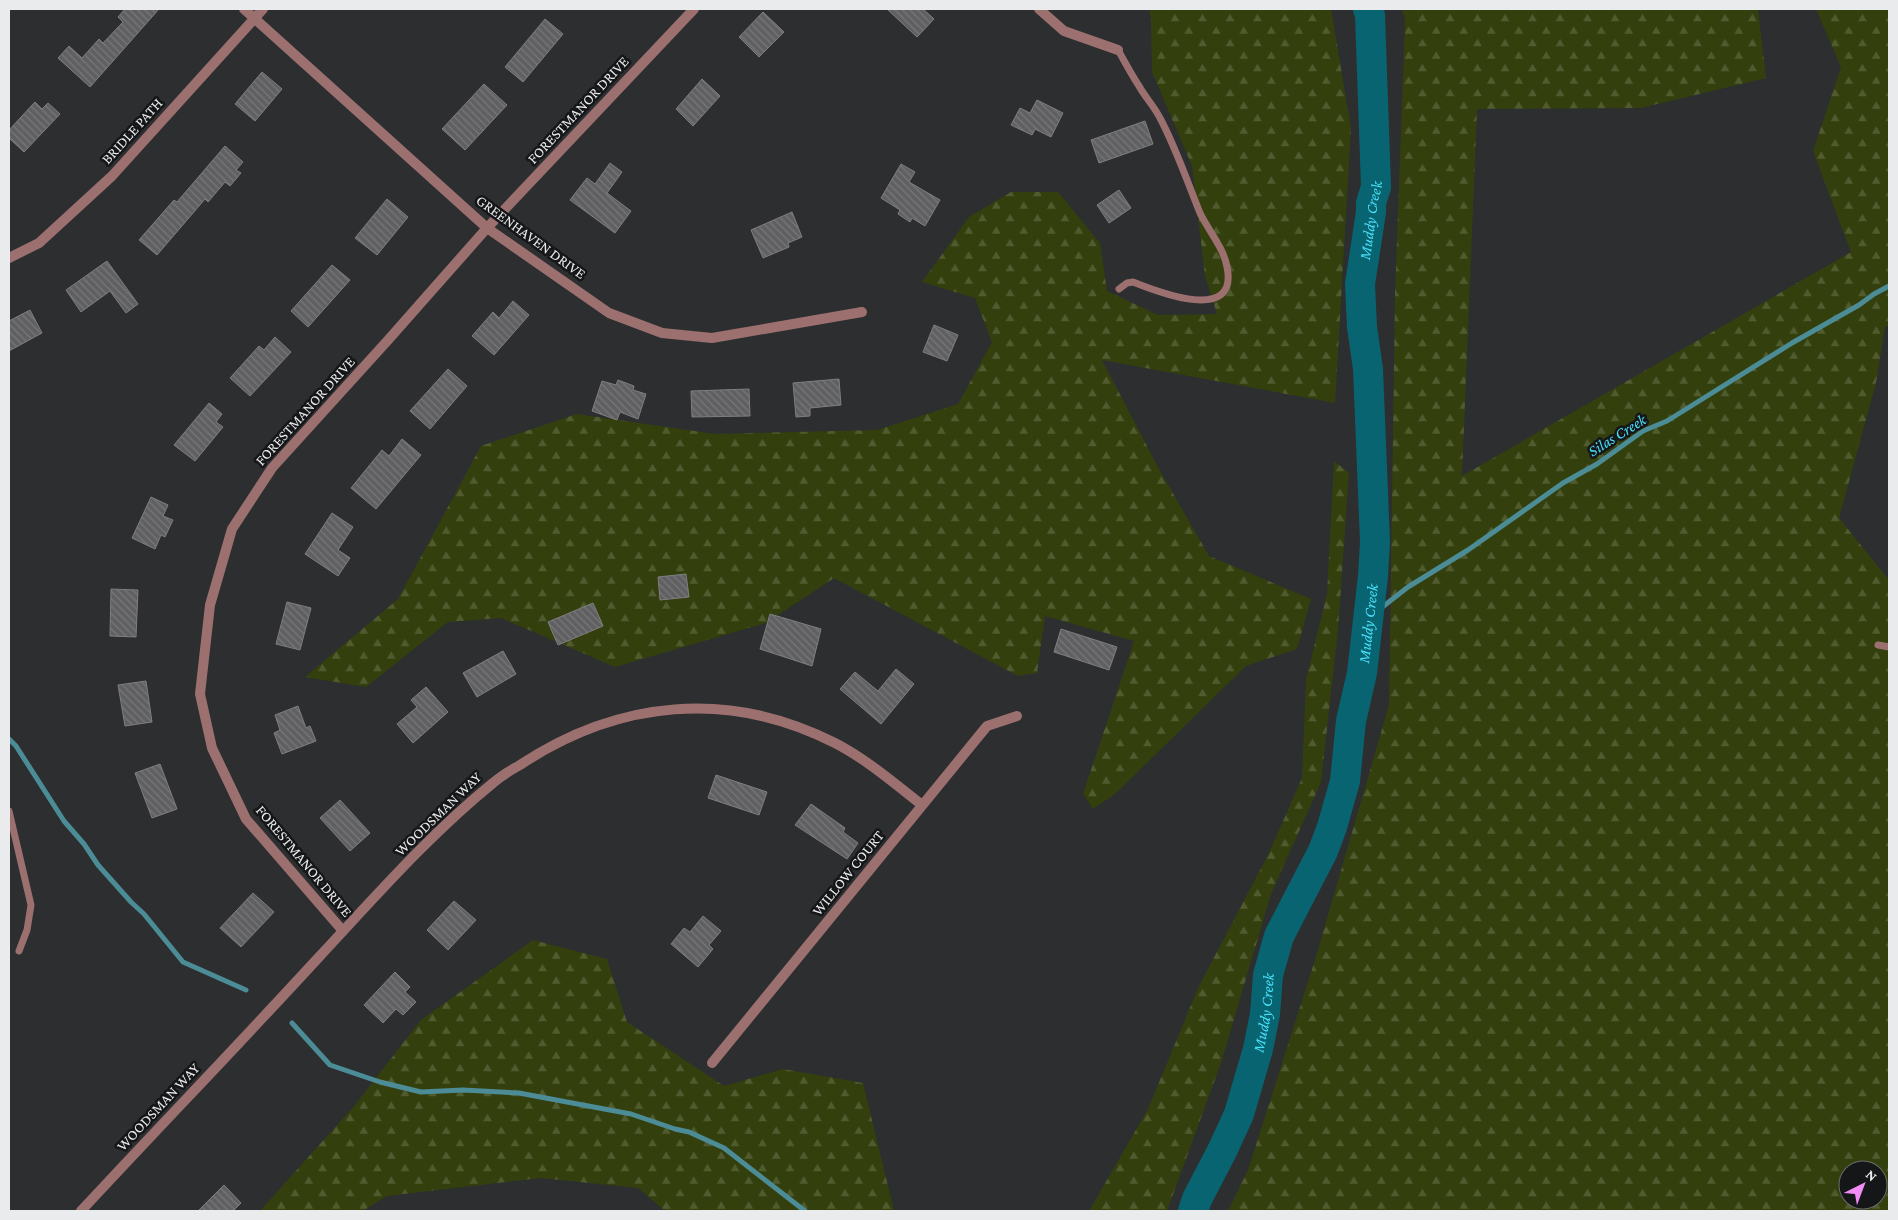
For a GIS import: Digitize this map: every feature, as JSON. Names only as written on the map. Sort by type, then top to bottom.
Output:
[{"type":"street","name":"GREENHAVEN DRIVE","points":[[244,9],[487,228],[609,313],[662,333],[712,338],[862,312]]},
{"type":"street","name":"BRIDLE PATH","points":[[9,258],[39,243],[112,176],[263,9]]},
{"type":"street","name":"FORESTMANOR DRIVE","points":[[344,931],[246,818],[212,748],[200,694],[210,605],[232,529],[272,468],[390,339],[487,228],[694,9]]},
{"type":"street","points":[[1039,9],[1064,31],[1118,50]]},
{"type":"street","name":"WOODSMAN WAY","points":[[81,1211],[429,841],[495,781],[532,756],[562,740],[598,725],[635,714],[674,709],[706,709],[764,717],[801,728],[836,744],[877,770],[922,805]]},
{"type":"street","name":"WILLOW COURT","points":[[712,1063],[986,726],[1017,716]]},
{"type":"lane","points":[[1118,50],[1164,127],[1179,157],[1201,214],[1227,265],[1228,282],[1224,291],[1217,298],[1199,301],[1176,296],[1133,282],[1127,283],[1119,289]]},
{"type":"lane","points":[[1878,645],[1889,647]]},
{"type":"lane","points":[[9,811],[31,905],[27,930],[19,950]]},
{"type":"green space","points":[[1149,9],[1331,9],[1351,128],[1335,403],[1102,360],[1159,469],[1209,556],[1311,599],[1297,649],[1246,666],[1115,794],[1093,809],[1083,794],[1134,641],[1045,616],[1037,673],[1018,676],[834,578],[766,623],[615,667],[501,618],[448,622],[366,687],[305,677],[398,599],[481,446],[577,414],[715,434],[877,430],[958,404],[992,342],[975,298],[922,282],[969,217],[1011,192],[1058,192],[1100,243],[1107,291],[1158,315],[1217,314],[1205,276],[1192,166],[1152,72],[1151,17]]},
{"type":"green space","points":[[1402,9],[1758,9],[1766,78],[1641,108],[1477,109],[1462,476],[1851,252],[1813,151],[1841,67],[1816,9],[1889,9],[1889,325],[1885,327],[1876,383],[1839,518],[1889,580],[1889,1211],[1228,1211],[1248,1170],[1315,960],[1389,705],[1395,295],[1405,20]]},
{"type":"green space","points":[[1334,461],[1349,473],[1338,630],[1321,782],[1271,894],[1221,1063],[1167,1211],[1089,1211],[1148,1109],[1199,986],[1269,853],[1302,778],[1306,680],[1327,594]]},
{"type":"green space","points":[[533,940],[607,959],[627,1022],[724,1086],[783,1069],[863,1083],[894,1211],[665,1211],[638,1188],[541,1178],[387,1196],[363,1211],[260,1211],[355,1105],[421,1020]]},
{"type":"building","points":[[125,9],[159,9],[90,87],[58,58],[69,46],[82,58],[99,39],[103,43],[123,22],[118,17]]},
{"type":"building","points":[[887,9],[923,9],[934,19],[917,37]]},
{"type":"building","points":[[763,12],[784,32],[759,57],[739,37]]},
{"type":"building","points":[[545,19],[563,34],[523,82],[505,67]]},
{"type":"building","points":[[262,72],[282,89],[255,121],[235,104]]},
{"type":"building","points":[[702,79],[720,96],[693,126],[676,109]]},
{"type":"building","points":[[484,84],[507,105],[465,150],[442,129]]},
{"type":"building","points":[[1037,100],[1063,113],[1051,137],[1035,129],[1032,135],[1011,125],[1020,108],[1030,113]]},
{"type":"building","points":[[35,102],[42,109],[48,103],[60,114],[24,152],[9,138],[9,130]]},
{"type":"building","points":[[1145,121],[1153,144],[1099,163],[1091,140]]},
{"type":"building","points":[[225,146],[243,162],[236,170],[241,173],[230,186],[225,182],[208,202],[205,199],[157,255],[139,240],[174,200],[177,202]]},
{"type":"building","points":[[610,163],[622,172],[607,193],[631,211],[615,233],[570,200],[587,178],[595,184]]},
{"type":"building","points":[[901,164],[915,172],[909,182],[940,200],[925,226],[912,218],[910,222],[898,214],[900,210],[881,198]]},
{"type":"building","points":[[1119,190],[1131,208],[1109,223],[1097,205]]},
{"type":"building","points":[[387,199],[408,217],[377,255],[355,238]]},
{"type":"building","points":[[792,212],[802,237],[788,243],[789,247],[763,258],[751,230]]},
{"type":"building","points":[[107,261],[138,304],[126,313],[110,291],[81,312],[66,290]]},
{"type":"building","points":[[332,265],[350,280],[308,327],[291,311]]},
{"type":"building","points":[[513,301],[529,315],[494,355],[472,336],[493,312],[499,318]]},
{"type":"building","points":[[30,310],[42,333],[9,351],[9,321]]},
{"type":"building","points":[[934,325],[958,335],[947,361],[923,352]]},
{"type":"building","points":[[275,337],[291,352],[250,396],[230,378],[259,346],[264,350]]},
{"type":"building","points":[[448,369],[467,386],[430,429],[410,411]]},
{"type":"building","points":[[839,379],[841,405],[810,408],[810,416],[796,417],[793,383]]},
{"type":"building","points":[[618,380],[634,386],[633,390],[646,394],[638,419],[620,412],[617,420],[592,411],[602,381],[616,385]]},
{"type":"building","points":[[749,389],[750,416],[692,417],[691,391]]},
{"type":"building","points":[[209,403],[222,414],[216,422],[223,427],[195,461],[174,445]]},
{"type":"building","points":[[402,439],[421,455],[376,509],[351,488],[382,450],[389,456]]},
{"type":"building","points":[[151,497],[168,505],[163,516],[173,520],[165,537],[161,535],[155,549],[132,538]]},
{"type":"building","points":[[332,513],[353,527],[338,550],[350,558],[338,576],[305,554]]},
{"type":"building","points":[[686,574],[689,597],[660,600],[658,577]]},
{"type":"building","points":[[111,589],[138,590],[136,637],[110,636]]},
{"type":"building","points":[[287,602],[311,608],[300,650],[276,644]]},
{"type":"building","points":[[593,603],[603,626],[558,645],[548,622]]},
{"type":"building","points":[[770,614],[821,629],[812,666],[760,649]]},
{"type":"building","points":[[1061,629],[1117,647],[1109,670],[1054,652]]},
{"type":"building","points":[[503,651],[516,674],[477,697],[463,673]]},
{"type":"building","points":[[896,669],[914,684],[881,724],[840,689],[855,672],[878,691]]},
{"type":"building","points":[[146,681],[152,722],[125,726],[118,685]]},
{"type":"building","points":[[426,687],[448,712],[413,743],[397,724],[417,707],[411,700]]},
{"type":"building","points":[[298,706],[306,728],[310,726],[316,741],[282,754],[274,733],[280,730],[275,715]]},
{"type":"building","points":[[160,764],[177,809],[152,818],[135,773]]},
{"type":"building","points":[[716,775],[767,792],[759,815],[708,798]]},
{"type":"building","points":[[340,800],[370,833],[350,851],[320,818]]},
{"type":"building","points":[[811,804],[845,828],[843,832],[858,843],[847,859],[795,825]]},
{"type":"building","points":[[253,893],[274,912],[241,947],[220,928]]},
{"type":"building","points":[[454,901],[476,920],[448,950],[427,930]]},
{"type":"building","points":[[703,916],[721,931],[709,945],[713,949],[698,967],[671,944],[684,928],[690,932]]},
{"type":"building","points":[[395,972],[410,987],[405,992],[416,1002],[403,1015],[396,1009],[383,1023],[364,1005]]},
{"type":"building","points":[[224,1185],[241,1203],[233,1211],[198,1211]]},
{"type":"waterway","name":"Muddy Creek","points":[[1193,1211],[1197,1199],[1239,1114],[1258,1049],[1265,1014],[1268,975],[1279,936],[1323,851],[1332,827],[1345,781],[1351,721],[1362,673],[1375,542],[1368,369],[1362,327],[1360,284],[1371,203],[1376,187],[1370,15],[1368,9]]},
{"type":"waterway","name":"Silas Creek","points":[[1367,619],[1408,587],[1468,550],[1563,483],[1597,464],[1643,431],[1667,421],[1792,343],[1889,286]]},
{"type":"waterway","points":[[9,739],[16,746],[64,821],[84,844],[98,865],[144,914],[183,962],[246,990]]},
{"type":"waterway","points":[[292,1023],[330,1065],[380,1082],[421,1092],[463,1090],[519,1093],[631,1114],[689,1132],[724,1148],[805,1211]]}]
